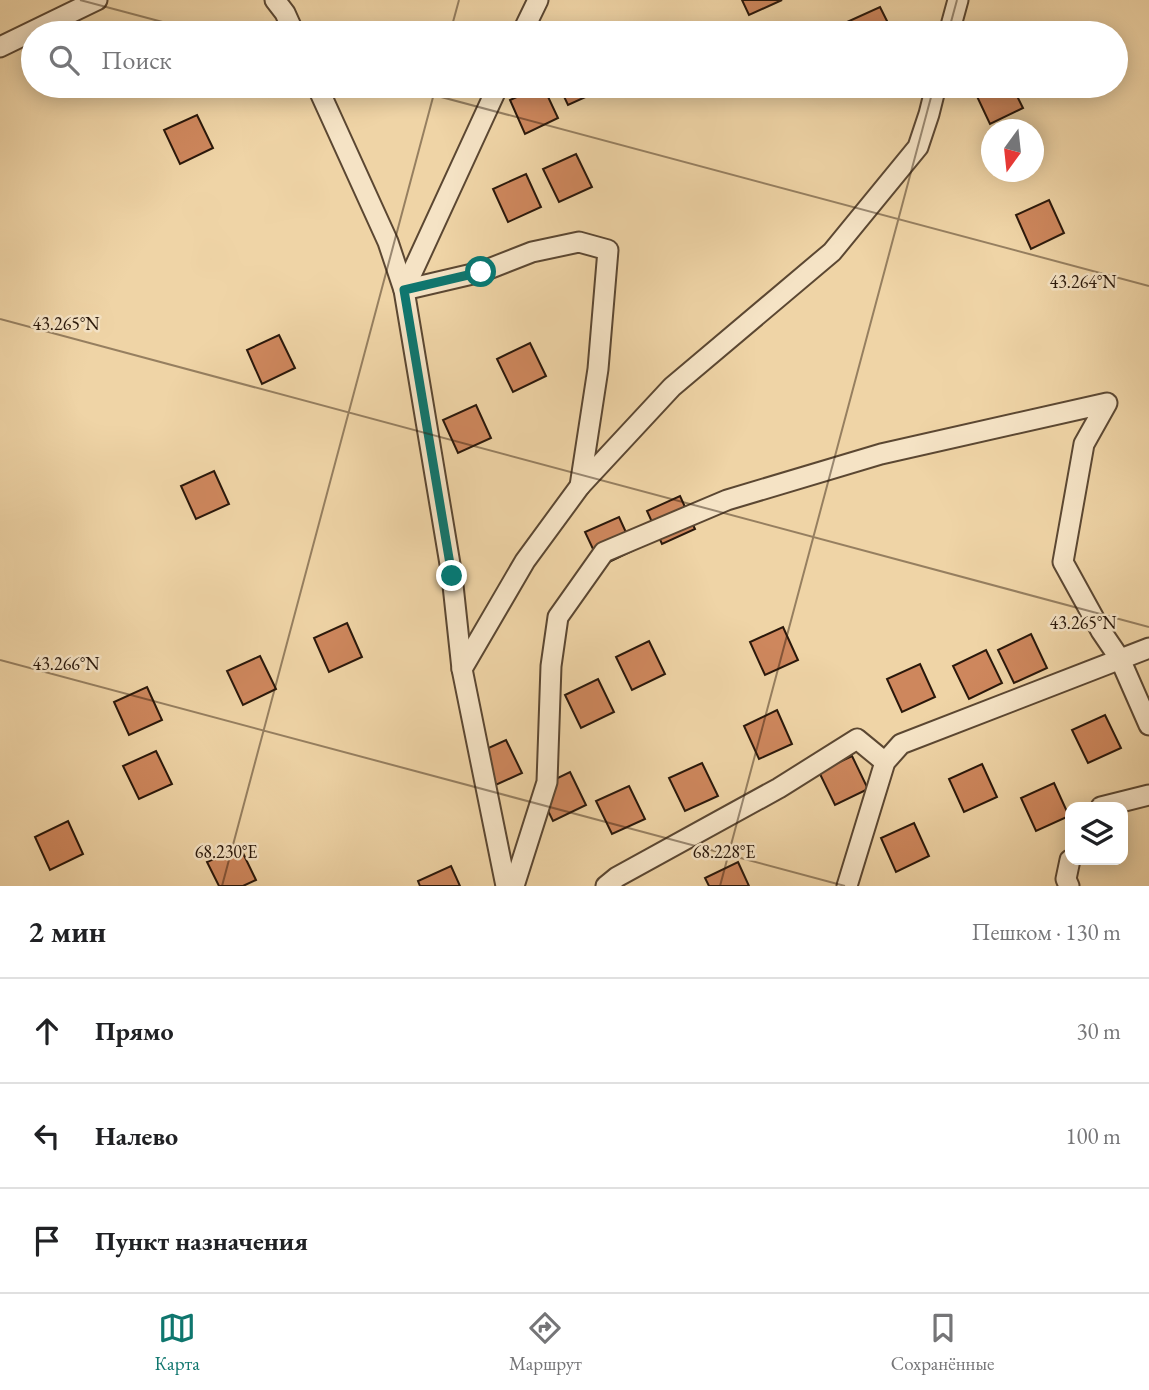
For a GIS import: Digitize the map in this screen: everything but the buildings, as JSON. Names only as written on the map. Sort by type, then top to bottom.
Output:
[{"type":"lane","points":[[54,21],[97,0]]},
{"type":"lane","points":[[528,21],[538,0]]},
{"type":"lane","points":[[952,21],[958,0]]},
{"type":"lane","points":[[283,4],[289,21]]},
{"type":"lane","points":[[0,47],[21,37]]},
{"type":"lane","points":[[322,98],[388,242],[404,290],[452,576],[462,668],[506,886]]},
{"type":"lane","points":[[404,290],[492,98]]},
{"type":"lane","points":[[462,668],[525,561],[580,486],[672,387],[832,252],[918,147],[933,98]]},
{"type":"lane","points":[[404,290],[481,272],[532,252],[579,243],[608,250],[598,369],[580,486]]},
{"type":"lane","points":[[514,886],[547,782],[551,666],[558,617],[604,552],[727,500],[881,454],[1107,402],[1084,444],[1063,562],[1101,631],[1120,659],[1149,724]]},
{"type":"lane","points":[[847,886],[885,762],[901,744],[1149,648]]},
{"type":"lane","points":[[606,886],[617,877],[779,788],[857,739],[885,762]]},
{"type":"lane","points":[[1121,802],[1149,795]]},
{"type":"lane","points":[[1069,865],[1066,878],[1069,886]]},
{"type":"route","points":[[452,576],[404,290],[481,272]]}]
